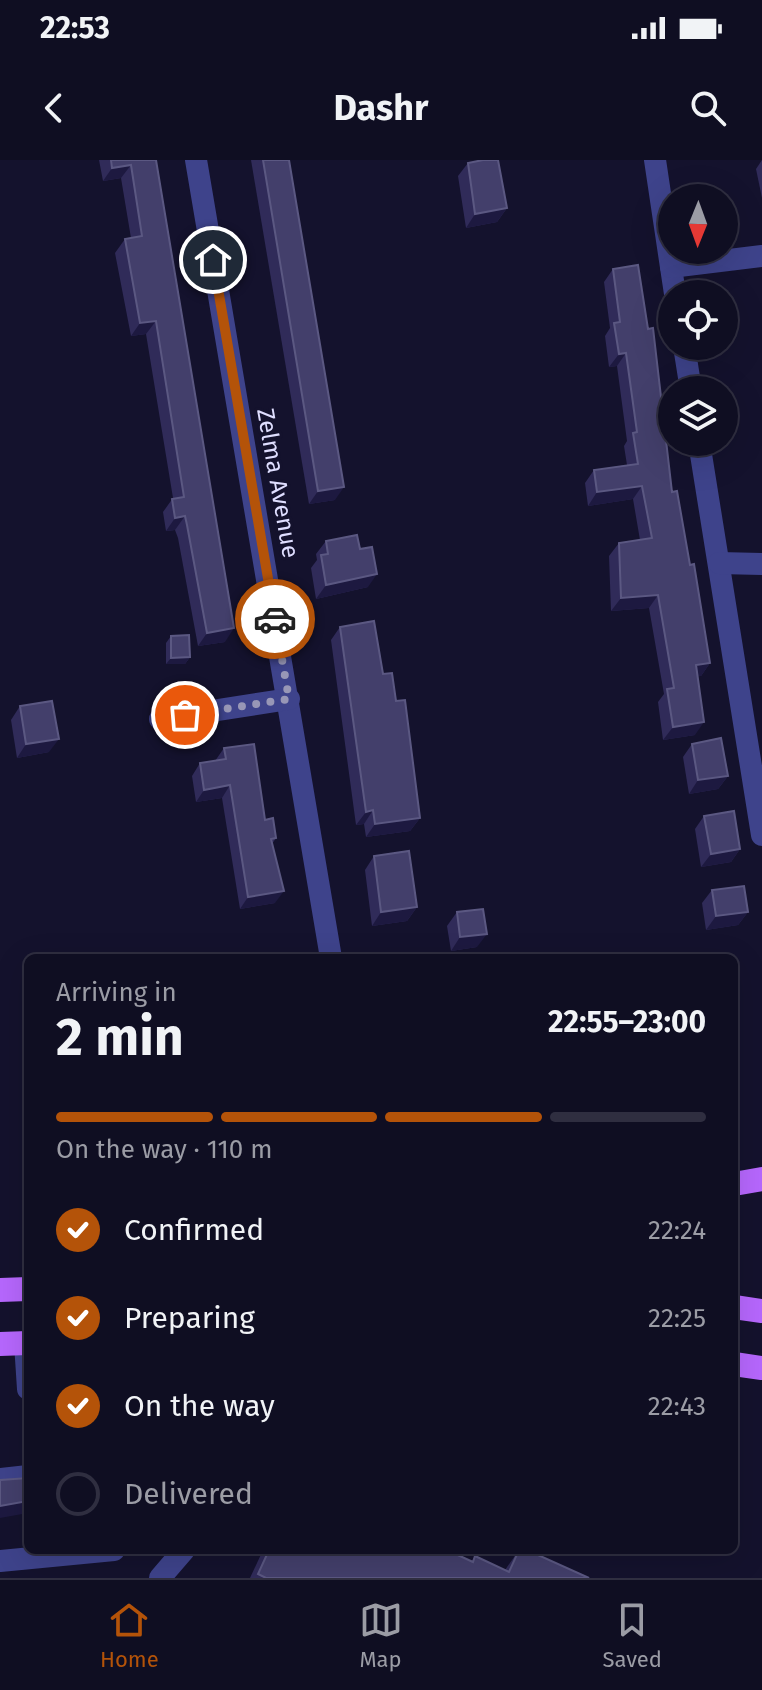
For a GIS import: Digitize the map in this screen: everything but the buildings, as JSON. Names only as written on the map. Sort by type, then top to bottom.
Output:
[{"type":"main road","points":[[738,1183],[762,1179]]},
{"type":"main road","points":[[0,1290],[24,1289]]},
{"type":"main road","points":[[738,1308],[762,1311]]},
{"type":"main road","points":[[0,1344],[24,1343]]},
{"type":"main road","points":[[738,1365],[762,1368]]},
{"type":"street","name":"Zelma Avenue","points":[[196,160],[330,954]]},
{"type":"street","points":[[655,160],[673,280]]},
{"type":"street","points":[[671,267],[762,256]]},
{"type":"street","points":[[701,456],[762,835]]},
{"type":"street","points":[[719,563],[762,564]]},
{"type":"street","points":[[160,719],[289,699]]},
{"type":"street","points":[[0,1479],[24,1476]]},
{"type":"street","points":[[0,1561],[36,1554]]},
{"type":"street","points":[[160,1578],[181,1554]]},
{"type":"way so far","points":[[185,715],[289,699],[275,619]]},
{"type":"route","points":[[213,260],[275,619]]}]
